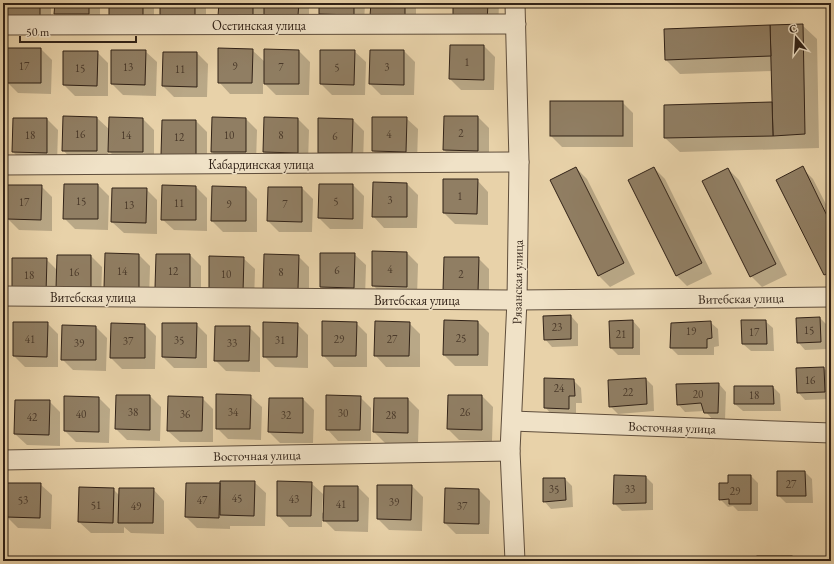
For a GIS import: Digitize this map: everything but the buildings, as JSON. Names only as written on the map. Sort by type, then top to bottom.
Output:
[{"type":"street","name":"Рязанская улица","points":[[515,3],[519,162],[517,300],[510,451],[516,561]]},
{"type":"street","name":"Осетинская улица","points":[[3,25],[516,24]]},
{"type":"street","name":"Кабардинская улица","points":[[3,165],[519,162]]},
{"type":"street","name":"Витебская улица","points":[[3,296],[517,300],[831,297]]},
{"type":"street","name":"Восточная улица","points":[[512,421],[831,433]]},
{"type":"street","name":"Восточная улица","points":[[3,460],[510,451]]}]
